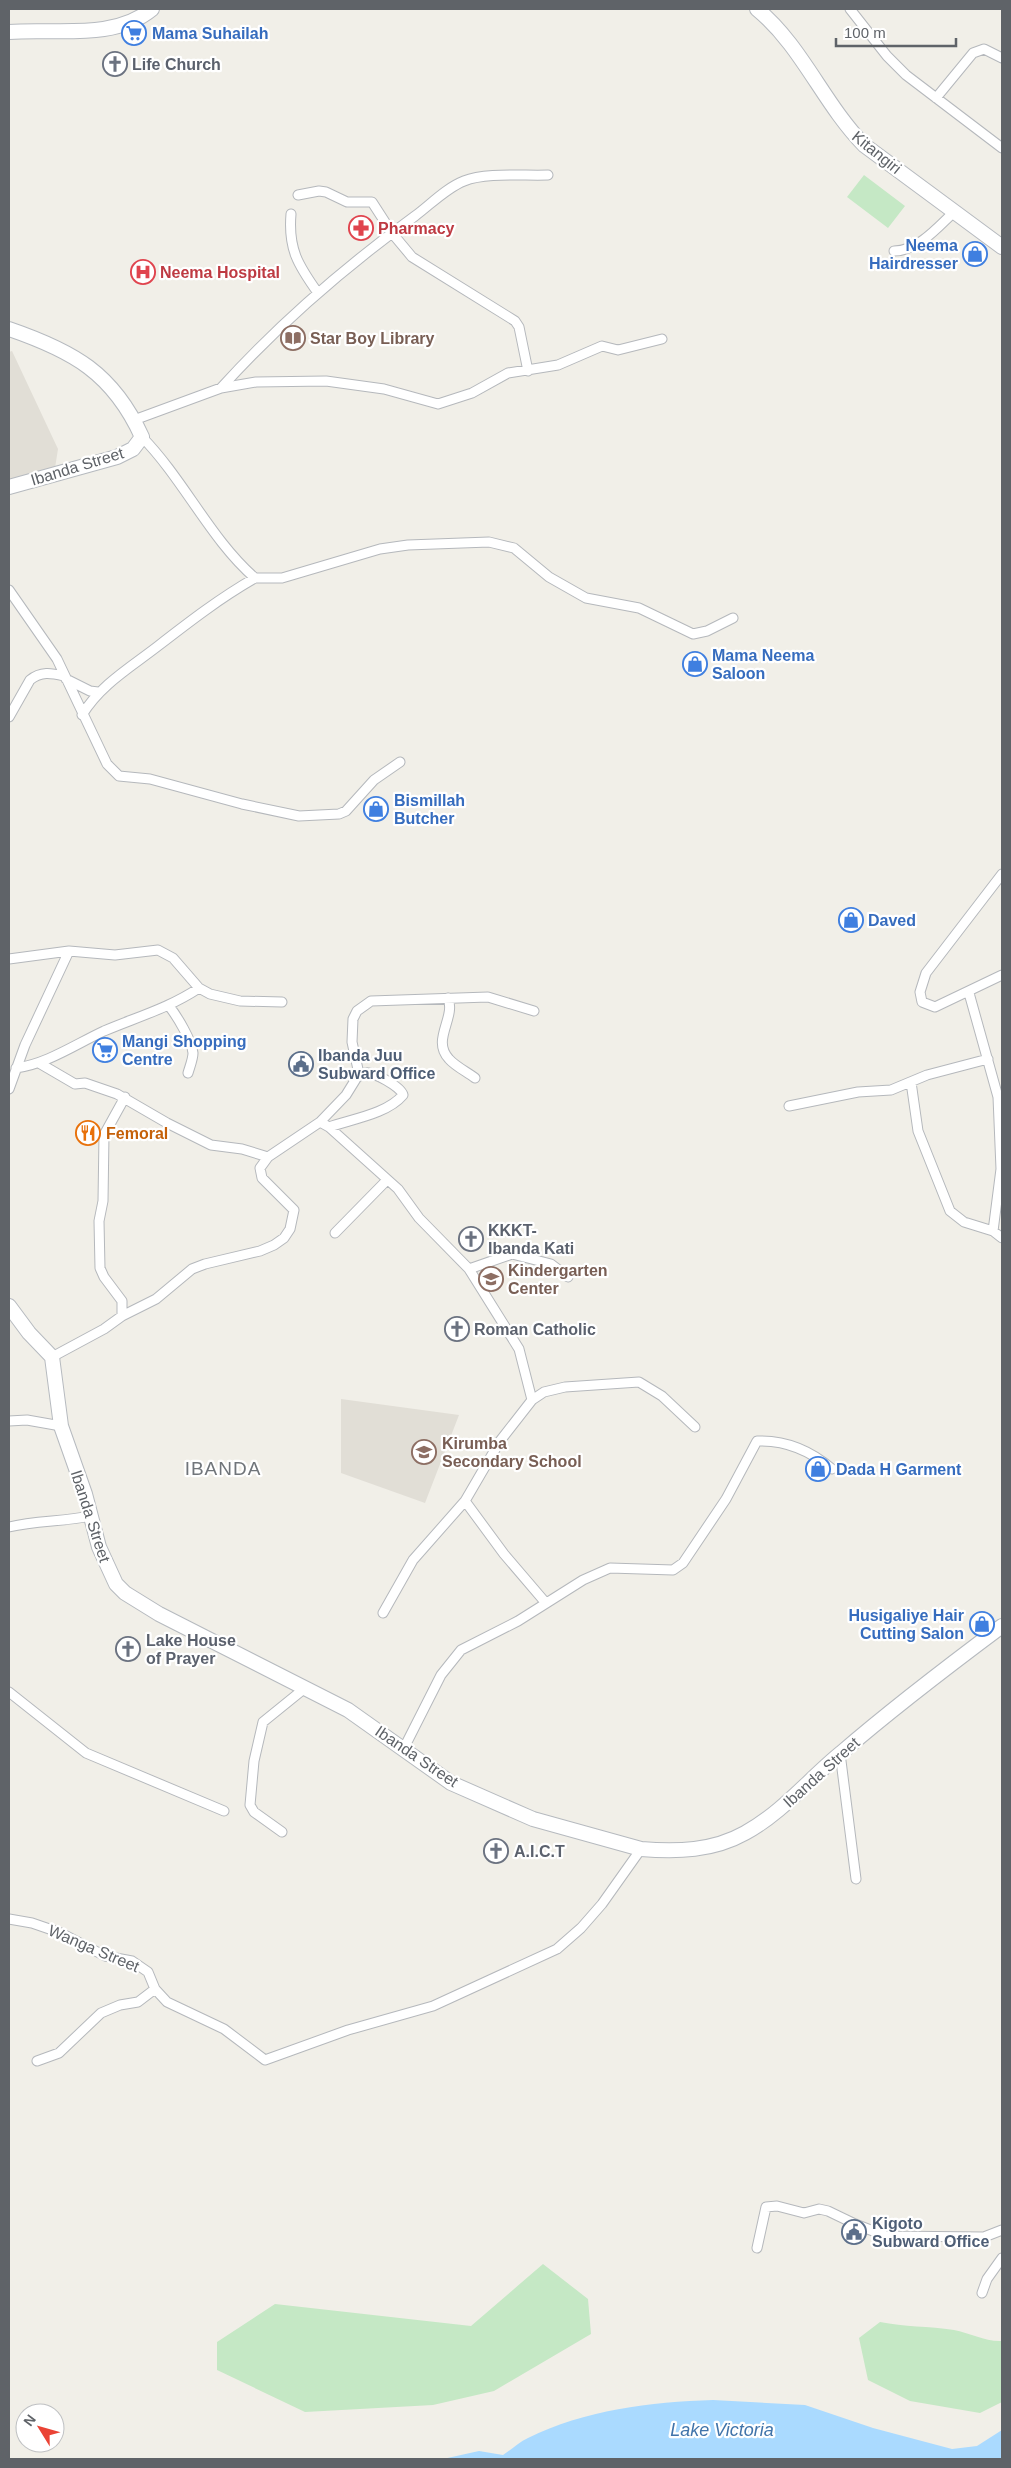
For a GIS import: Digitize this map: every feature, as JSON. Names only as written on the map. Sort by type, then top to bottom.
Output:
[{"type":"street","points":[[9,32],[120,27],[139,19],[152,9]]},
{"type":"street","name":"Kitangiri","points":[[757,9],[789,41],[845,126],[864,145],[1002,247]]},
{"type":"street","points":[[850,9],[887,56],[936,98],[1002,148]]},
{"type":"street","points":[[936,98],[973,53],[984,49],[1002,58]]},
{"type":"street","points":[[221,388],[257,348],[318,293],[392,233],[464,180],[484,177],[548,175]]},
{"type":"street","points":[[298,195],[319,191],[348,202],[372,202],[392,233],[420,263],[476,295],[515,321],[519,327],[528,371]]},
{"type":"street","points":[[894,251],[905,250],[916,244],[954,212]]},
{"type":"street","points":[[291,214],[290,237],[294,254],[318,293]]},
{"type":"street","name":"Ibanda Street","points":[[9,330],[63,351],[87,365],[112,388],[126,405],[142,437],[133,449],[116,457],[9,487]]},
{"type":"street","points":[[134,420],[221,388],[256,382],[326,381],[384,389],[438,404],[472,392],[508,373],[558,365],[602,346],[618,350],[662,338]]},
{"type":"street","points":[[142,437],[196,504],[232,554],[255,578]]},
{"type":"street","points":[[82,715],[98,692],[220,599],[255,578],[282,578],[380,549],[408,545],[489,542],[514,548],[549,577],[586,598],[639,608],[693,634],[707,631],[733,618]]},
{"type":"street","points":[[9,590],[49,646],[107,764],[119,776],[163,782],[242,804],[299,816],[339,814],[346,811],[374,780],[400,762]]},
{"type":"street","points":[[9,717],[30,680],[41,674],[50,672],[98,692]]},
{"type":"street","points":[[1002,874],[926,973],[920,992],[922,1002],[935,1008],[969,993],[1002,975]]},
{"type":"street","points":[[9,959],[68,950],[115,955],[158,950],[173,958],[199,988],[226,1000],[282,1002]]},
{"type":"street","points":[[9,1089],[24,1045],[68,950]]},
{"type":"street","points":[[16,1068],[38,1063],[106,1031],[169,1006],[199,988]]},
{"type":"street","points":[[969,993],[998,1097],[1001,1169],[993,1231]]},
{"type":"street","points":[[358,1077],[358,1066],[351,1032],[352,1019],[363,1006],[371,1001],[488,997],[534,1011]]},
{"type":"street","points":[[448,998],[452,1007],[442,1033],[445,1052],[449,1058],[475,1078]]},
{"type":"street","points":[[169,1006],[178,1017],[192,1049],[193,1055],[188,1073]]},
{"type":"street","points":[[789,1106],[858,1092],[891,1090],[911,1082],[988,1059]]},
{"type":"street","points":[[38,1063],[75,1084],[85,1084],[106,1089],[167,1123],[211,1144],[242,1149],[268,1157]]},
{"type":"street","points":[[9,1306],[29,1333],[52,1357],[166,1292],[192,1269],[205,1264],[260,1252],[274,1245],[284,1238],[290,1229],[294,1210],[262,1178],[260,1168],[268,1157],[320,1122],[340,1103],[358,1077],[365,1073],[373,1074],[399,1087],[404,1095],[398,1101],[381,1110],[329,1127]]},
{"type":"street","points":[[911,1082],[918,1131],[950,1211],[964,1222],[993,1231],[1002,1238]]},
{"type":"street","points":[[122,1316],[122,1301],[104,1277],[100,1268],[99,1221],[103,1201],[104,1135],[124,1098]]},
{"type":"street","points":[[320,1122],[329,1127],[407,1199],[419,1218],[470,1269],[519,1349],[532,1400]]},
{"type":"street","points":[[335,1232],[387,1180]]},
{"type":"street","points":[[470,1269],[512,1254],[551,1264],[568,1277]]},
{"type":"street","name":"Ibanda Street","points":[[52,1357],[61,1426],[85,1494],[105,1563],[116,1584],[125,1593],[159,1614],[348,1710],[451,1783],[533,1819],[641,1849],[685,1850],[712,1847],[744,1834],[768,1818],[840,1753],[923,1686],[1002,1626]]},
{"type":"street","points":[[382,1613],[413,1560],[465,1501],[500,1441],[532,1400],[544,1392],[565,1387],[639,1382],[662,1396],[695,1427]]},
{"type":"street","points":[[9,1421],[27,1420],[61,1426]]},
{"type":"street","points":[[404,1748],[441,1675],[461,1650],[518,1621],[545,1602],[583,1580],[610,1568],[626,1567],[663,1571],[673,1570],[678,1567],[726,1499],[757,1441],[783,1443],[804,1450],[832,1469]]},
{"type":"street","points":[[465,1501],[504,1554],[545,1602]]},
{"type":"street","points":[[9,1526],[31,1522],[70,1521],[90,1516]]},
{"type":"street","points":[[282,1832],[254,1812],[250,1804],[254,1761],[262,1722],[305,1688]]},
{"type":"street","points":[[9,1692],[86,1754],[224,1811]]},
{"type":"street","points":[[840,1753],[856,1879]]},
{"type":"street","name":"Wanga Street","points":[[9,1919],[32,1923],[61,1933],[105,1956],[132,1961],[148,1972],[156,1989],[167,2002],[224,2029],[265,2060],[348,2030],[433,2006],[557,1949],[581,1928],[602,1904],[641,1849]]},
{"type":"street","points":[[37,2061],[59,2053],[101,2013],[120,2005],[138,2002],[156,1989]]},
{"type":"street","points":[[757,2248],[766,2207],[776,2206],[804,2213],[819,2209],[828,2211],[886,2236],[984,2237],[1002,2230]]},
{"type":"street","points":[[982,2293],[987,2279],[1002,2258]]},
{"type":"shaded area","points":[[12,351],[58,449],[55,468],[9,480],[9,352]]},
{"type":"shaded area","points":[[341,1399],[459,1415],[425,1503],[341,1473]]},
{"type":"green space","points":[[864,175],[905,206],[888,228],[847,197]]},
{"type":"green space","points":[[543,2264],[588,2299],[591,2334],[494,2391],[433,2405],[305,2412],[217,2370],[217,2342],[275,2304],[471,2326]]},
{"type":"green space","points":[[880,2322],[954,2330],[984,2339],[1002,2341],[1002,2402],[980,2413],[910,2401],[868,2380],[859,2338]]},
{"type":"water","name":"Lake Victoria","points":[[713,2400],[805,2405],[873,2428],[952,2449],[977,2446],[1002,2430],[1002,2459],[443,2459],[479,2451],[503,2455],[525,2440],[549,2428],[595,2414],[666,2403]]},
{"type":"place","name":"Mama Suhailah","points":[[134,33]]},
{"type":"place","name":"Life Church","points":[[115,64]]},
{"type":"place","name":"Pharmacy","points":[[361,228]]},
{"type":"place","name":"Neema Hairdresser","points":[[975,254]]},
{"type":"place","name":"Neema Hospital","points":[[143,272]]},
{"type":"place","name":"Star Boy Library","points":[[293,338]]},
{"type":"place","name":"Mama Neema Saloon","points":[[695,664]]},
{"type":"place","name":"Bismillah Butcher","points":[[376,809]]},
{"type":"place","name":"Daved","points":[[851,920]]},
{"type":"place","name":"Mangi Shopping Centre","points":[[105,1050]]},
{"type":"place","name":"Ibanda Juu Subward Office","points":[[301,1064]]},
{"type":"place","name":"Femoral","points":[[88,1133]]},
{"type":"place","name":"KKKT- Ibanda Kati","points":[[471,1239]]},
{"type":"place","name":"Kindergarten Center","points":[[491,1279]]},
{"type":"place","name":"Roman Catholic","points":[[457,1329]]},
{"type":"place","name":"Kirumba Secondary School","points":[[424,1452]]},
{"type":"place","name":"Dada H Garment","points":[[818,1469]]},
{"type":"place","name":"Husigaliye Hair Cutting Salon","points":[[982,1624]]},
{"type":"place","name":"Lake House of Prayer","points":[[128,1649]]},
{"type":"place","name":"A.I.C.T","points":[[496,1851]]},
{"type":"place","name":"Kigoto Subward Office","points":[[854,2232]]},
{"type":"district","name":"IBANDA","points":[[223,1468]]}]
